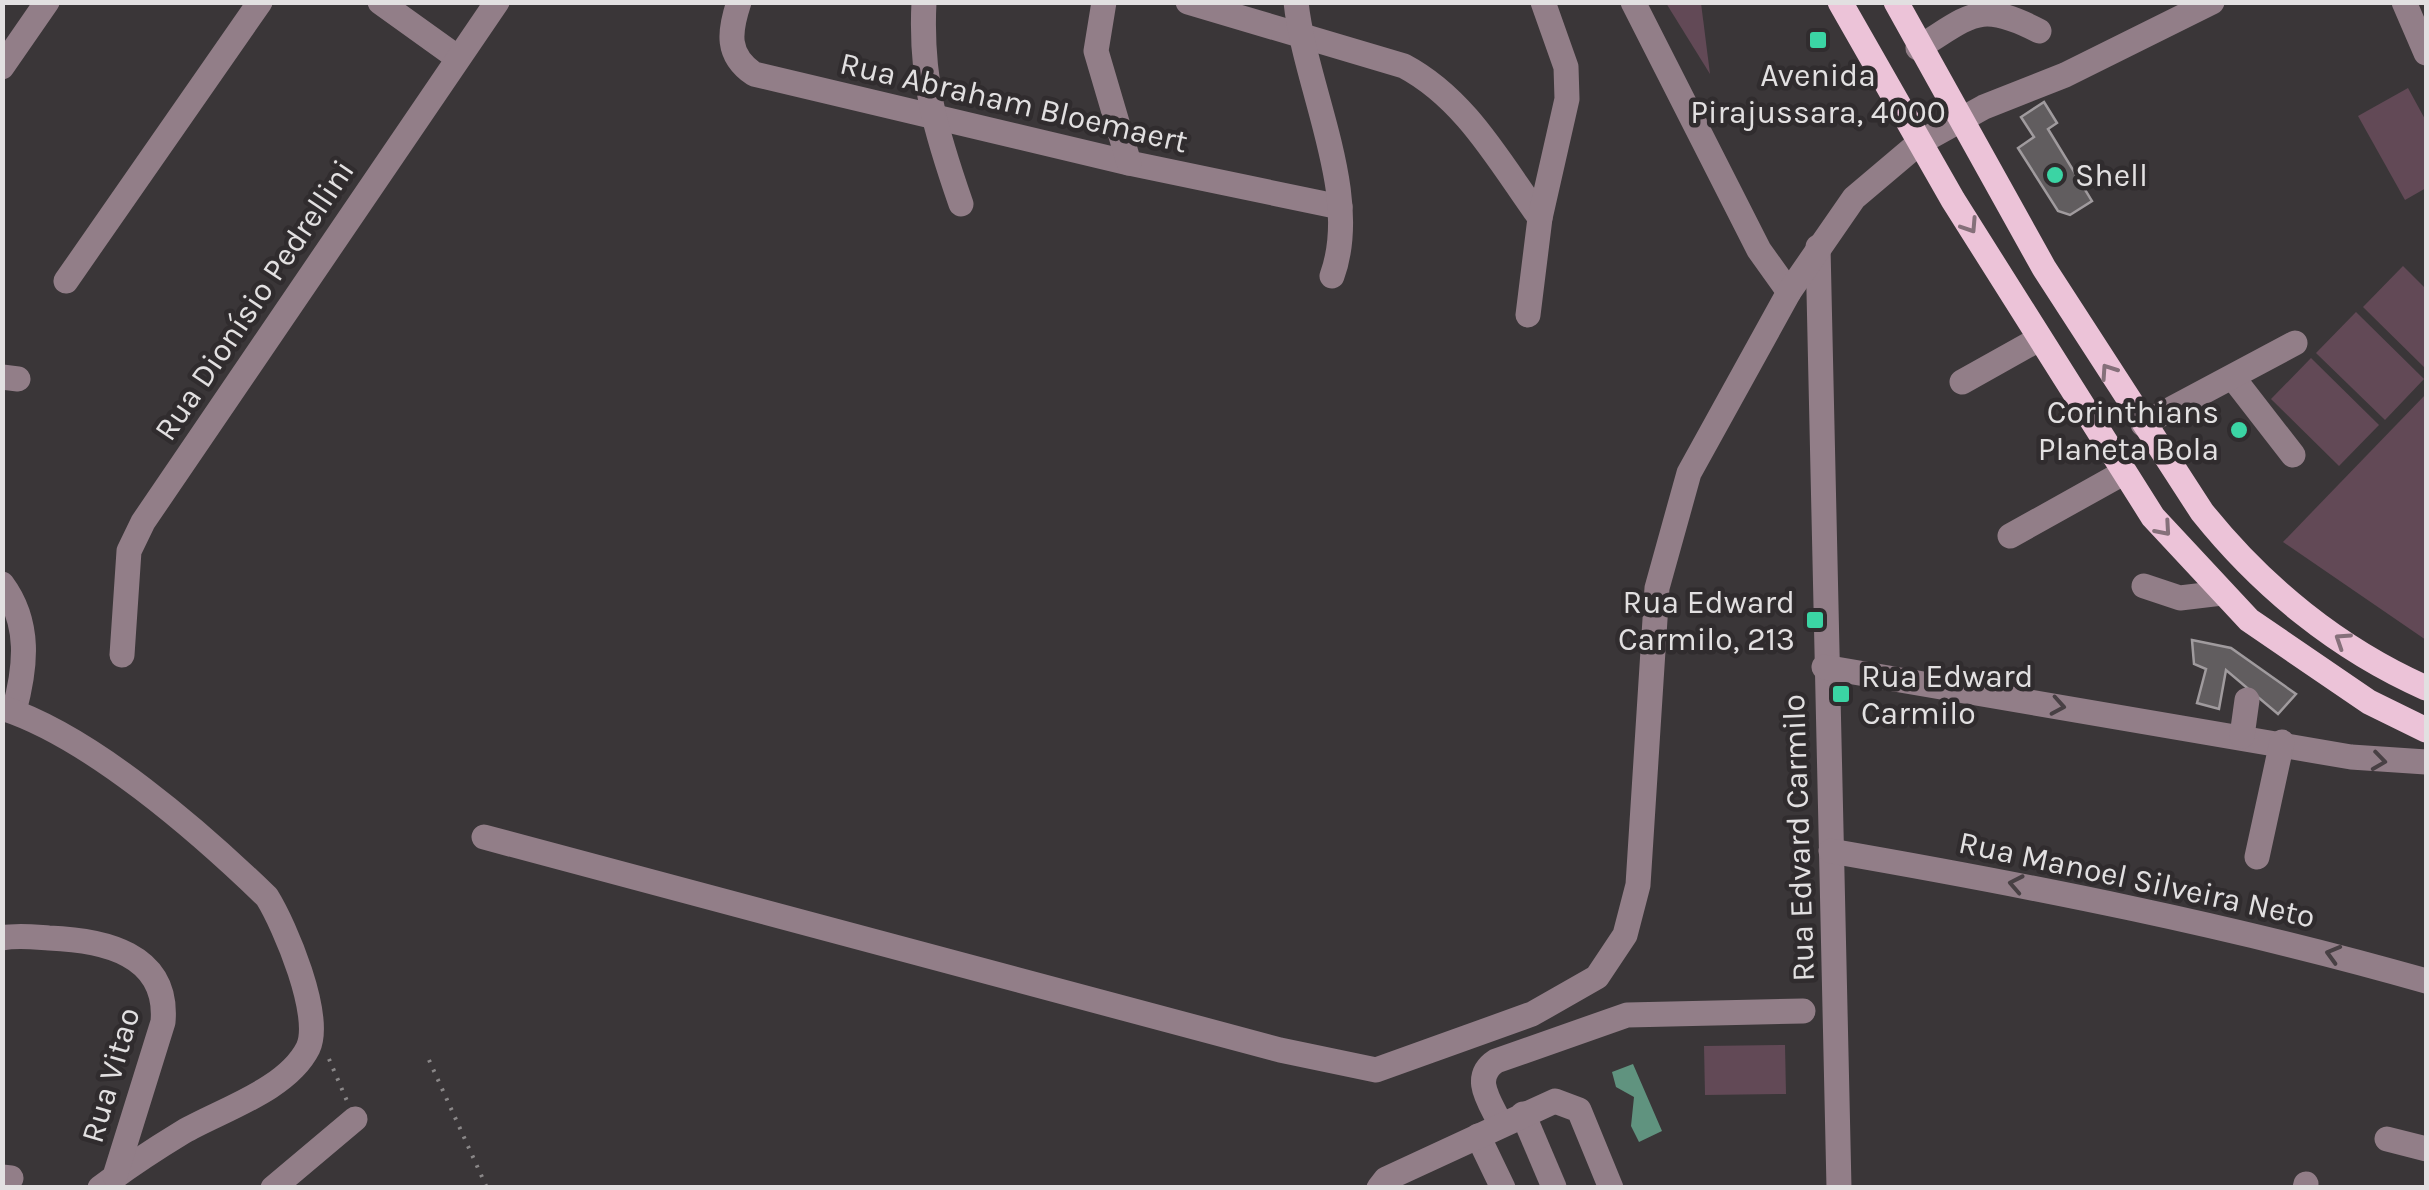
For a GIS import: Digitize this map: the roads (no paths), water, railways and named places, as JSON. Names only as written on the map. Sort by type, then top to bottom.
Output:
[{"type":"main road","points":[[1840,2],[1919,143],[2116,464],[2153,517],[2222,593],[2291,651],[2369,702],[2426,730]]},
{"type":"main road","points":[[1896,2],[1918,48],[2088,340],[2202,512]]},
{"type":"main road","points":[[2116,464],[2113,440],[2128,430],[2163,476],[2290,604],[2372,660],[2426,688]]},
{"type":"street","points":[[2,66],[47,2]]},
{"type":"street","points":[[66,281],[260,2]]},
{"type":"street","points":[[380,2],[458,58]]},
{"type":"street","name":"Rua Dionísio Pedrellini","points":[[122,655],[129,552],[143,522],[497,2]]},
{"type":"street","name":"Rua Abraham Bloemaert","points":[[738,2],[730,32],[732,44],[741,65],[754,74],[1129,163],[1340,206]]},
{"type":"street","points":[[924,2],[924,80],[932,118],[961,204]]},
{"type":"street","points":[[1104,2],[1096,51],[1129,163]]},
{"type":"street","points":[[1188,2],[1404,66],[1428,78],[1482,136],[1540,218]]},
{"type":"street","points":[[1296,2],[1340,206],[1341,250],[1332,276]]},
{"type":"street","points":[[1528,315],[1540,218],[1567,99],[1566,67],[1543,2]]},
{"type":"street","points":[[1633,2],[1759,250],[1789,292]]},
{"type":"street","points":[[484,837],[1280,1050],[1376,1070],[1532,1014],[1597,977],[1626,935],[1638,885],[1657,588],[1689,472],[1818,247],[1834,204],[1919,143],[1960,120],[2212,2]]},
{"type":"street","points":[[2404,2],[2426,52]]},
{"type":"street","points":[[1918,48],[1980,10],[2007,12],[2039,31]]},
{"type":"street","name":"Rua Edvard Carmilo","points":[[1818,247],[1824,667],[1839,1188]]},
{"type":"street","points":[[1962,382],[2040,339]]},
{"type":"street","points":[[2144,424],[2234,379],[2294,343]]},
{"type":"street","points":[[2234,379],[2293,454]]},
{"type":"street","points":[[2010,536],[2116,464]]},
{"type":"street","points":[[2,584],[22,620],[22,680],[8,710],[60,733],[111,768],[267,897],[282,921],[313,1022],[306,1050],[272,1083],[108,1182]]},
{"type":"street","points":[[2144,586],[2180,598],[2222,593]]},
{"type":"street","points":[[1824,667],[2384,762],[2426,762]]},
{"type":"street","points":[[2242,736],[2247,700]]},
{"type":"street","points":[[2257,856],[2282,742]]},
{"type":"street","name":"Rua Manoel Silveira Neto","points":[[1831,851],[2157,911],[2270,937],[2426,981]]},
{"type":"street","name":"Rua Vitao","points":[[2,938],[82,940],[118,947],[157,982],[165,1002],[163,1022],[108,1182]]},
{"type":"street","points":[[1554,1187],[1500,1125],[1482,1083],[1485,1070],[1496,1061],[1627,1015],[1803,1010]]},
{"type":"street","points":[[1378,1188],[1386,1179],[1555,1100],[1579,1110],[1612,1188]]},
{"type":"street","points":[[273,1188],[355,1118]]},
{"type":"street","points":[[1500,1125],[1503,1188]]},
{"type":"street","points":[[2387,1139],[2426,1150]]},
{"type":"place","name":"Avenida Pirajussara, 4000","points":[[1818,40]]},
{"type":"place","name":"Shell","points":[[2055,175]]},
{"type":"place","name":"Corinthians Planeta Bola","points":[[2239,430]]},
{"type":"place","name":"Rua Edward Carmilo, 213","points":[[1815,620]]},
{"type":"place","name":"Rua Edward Carmilo","points":[[1841,694]]}]
